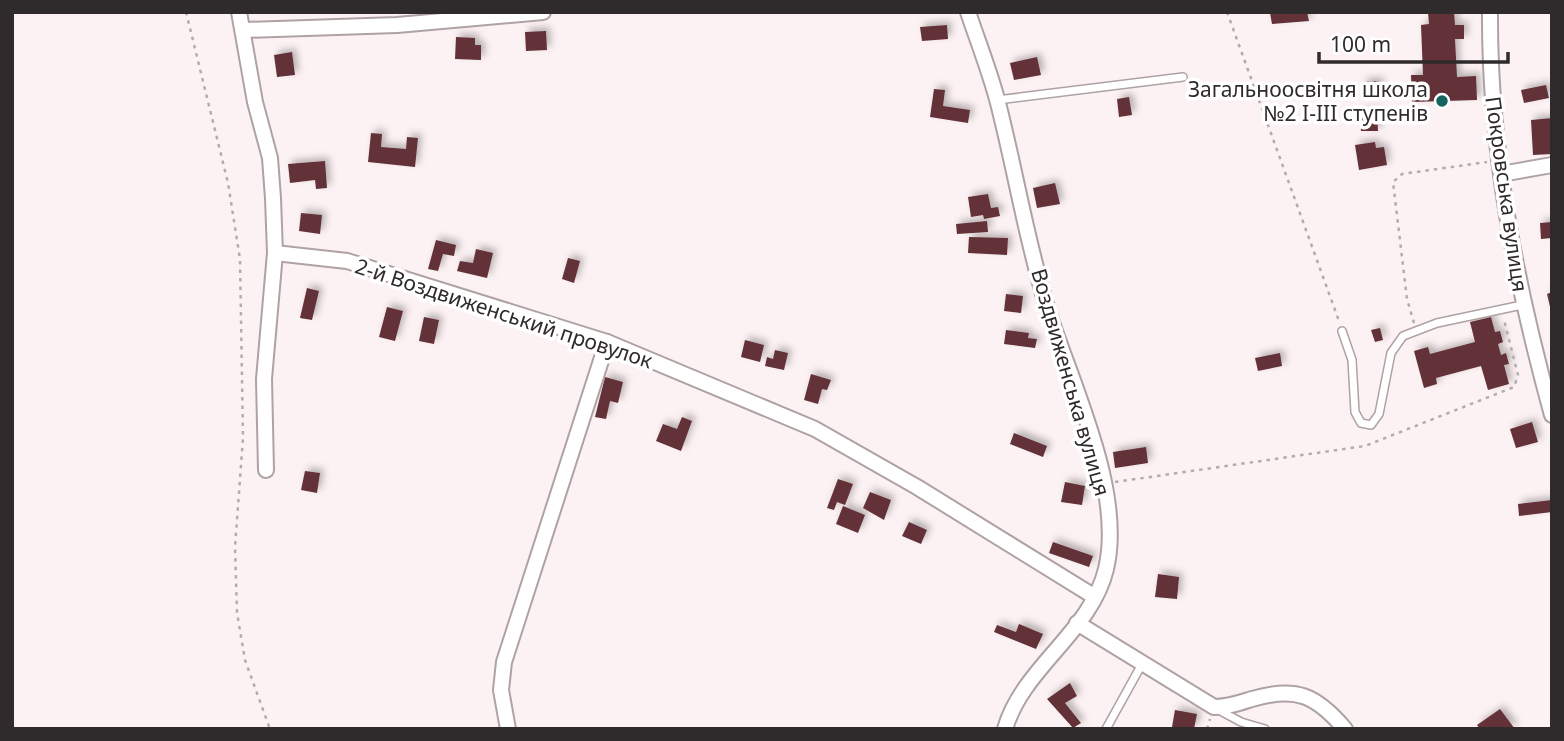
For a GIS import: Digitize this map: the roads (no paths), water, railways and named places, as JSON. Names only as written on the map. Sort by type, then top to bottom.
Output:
[{"type":"street","points":[[239,12],[255,103],[270,158],[275,253],[264,379],[266,470]]},
{"type":"street","points":[[244,30],[397,25],[542,12]]},
{"type":"street","name":"Воздвиженська вулиця","points":[[968,12],[997,100],[1046,302],[1105,483],[1109,550],[1102,582],[1095,597],[1023,691],[1005,729]]},
{"type":"street","name":"Покровська вулиця","points":[[1490,12],[1501,168],[1522,305],[1552,415]]},
{"type":"street","points":[[1501,168],[1552,164]]},
{"type":"street","name":"2-й Воздвиженський провулок","points":[[275,253],[347,261],[607,342],[815,429],[917,487],[1095,597]]},
{"type":"street","points":[[508,729],[501,690],[504,662],[607,342]]},
{"type":"street","points":[[1077,623],[1214,707],[1278,693],[1301,695],[1322,705],[1345,729]]},
{"type":"lane","points":[[997,100],[1184,77]]},
{"type":"lane","points":[[1342,331],[1352,360],[1354,412],[1366,425],[1371,425],[1379,414],[1388,363],[1395,344],[1403,336],[1416,330],[1522,305]]},
{"type":"lane","points":[[1106,729],[1142,664]]},
{"type":"lane","points":[[1214,707],[1241,722],[1265,729]]},
{"type":"place","name":"Загальноосвітня школа №2 I-III ступенів","points":[[1442,101]]}]
